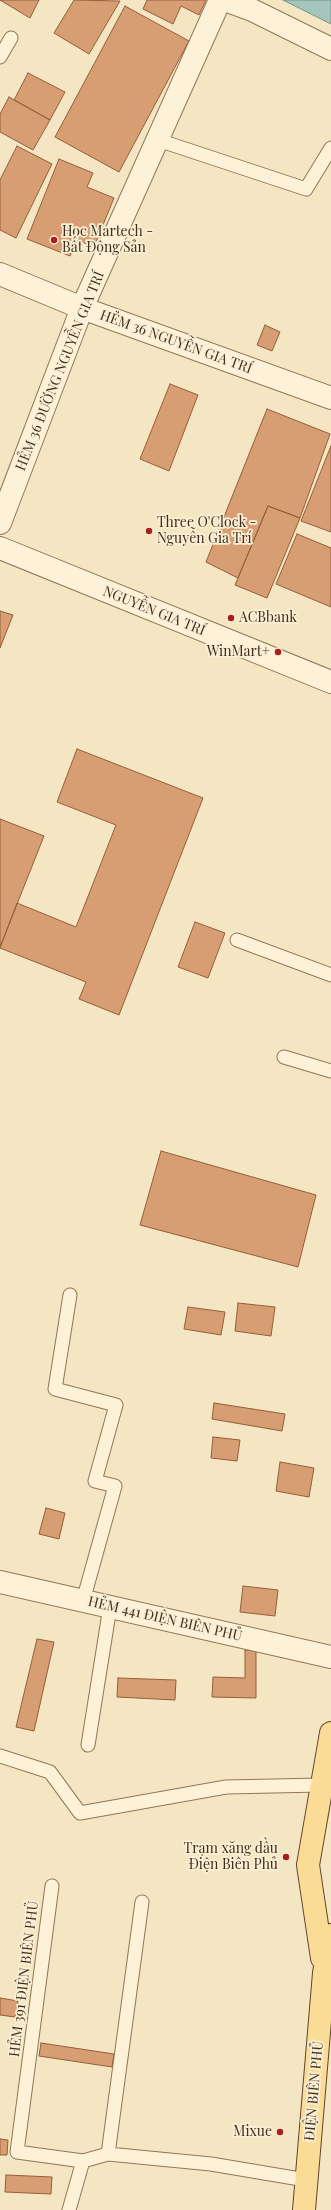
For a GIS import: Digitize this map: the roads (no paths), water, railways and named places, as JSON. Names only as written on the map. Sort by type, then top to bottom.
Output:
[{"type":"main road","name":"ĐIỆN BIÊN PHỦ","points":[[324,1973],[308,1865],[331,1733]]},
{"type":"main road","name":"ĐIỆN BIÊN PHỦ","points":[[304,2210],[324,1973],[331,1935]]},
{"type":"main road","points":[[319,2033],[331,2062]]},
{"type":"street","name":"HẺM 36 ĐƯỜNG NGUYỄN GIA TRÍ","points":[[0,523],[82,308],[220,0]]},
{"type":"street","points":[[225,0],[252,10],[331,49]]},
{"type":"street","name":"HẺM 36 NGUYỄN GIA TRÍ","points":[[0,274],[82,308],[331,398]]},
{"type":"street","name":"NGUYỄN GIA TRÍ","points":[[0,548],[331,682]]},
{"type":"street","name":"HẺM 441 ĐIỆN BIÊN PHỦ","points":[[0,1582],[331,1656]]},
{"type":"lane","points":[[0,57],[10,38]]},
{"type":"lane","points":[[158,140],[306,189],[331,148]]},
{"type":"lane","points":[[237,940],[331,975]]},
{"type":"lane","points":[[284,1057],[331,1071]]},
{"type":"lane","points":[[70,1295],[55,1389],[116,1405],[95,1480],[115,1486],[83,1601]]},
{"type":"lane","points":[[88,1745],[110,1607]]},
{"type":"lane","points":[[0,1756],[50,1772],[80,1813],[226,1787],[321,1785]]},
{"type":"lane","name":"HẺM 391 ĐIỆN BIÊN PHỦ","points":[[52,1886],[17,2152],[83,2161],[108,2154],[211,2164],[306,2180]]},
{"type":"lane","points":[[108,2154],[142,1902]]},
{"type":"lane","points":[[69,2210],[83,2161]]},
{"type":"water","points":[[283,0],[331,0],[331,24]]},
{"type":"place","name":"Học Martech - Bất Động Sản","points":[[54,240]]},
{"type":"place","name":"Three O'Clock - Nguyễn Gia Trí","points":[[149,531]]},
{"type":"place","name":"ACBbank","points":[[231,618]]},
{"type":"place","name":"WinMart+","points":[[278,652]]},
{"type":"place","name":"Trạm xăng dầu Điện Biên Phủ","points":[[286,1857]]},
{"type":"place","name":"Mixue","points":[[280,2132]]}]
